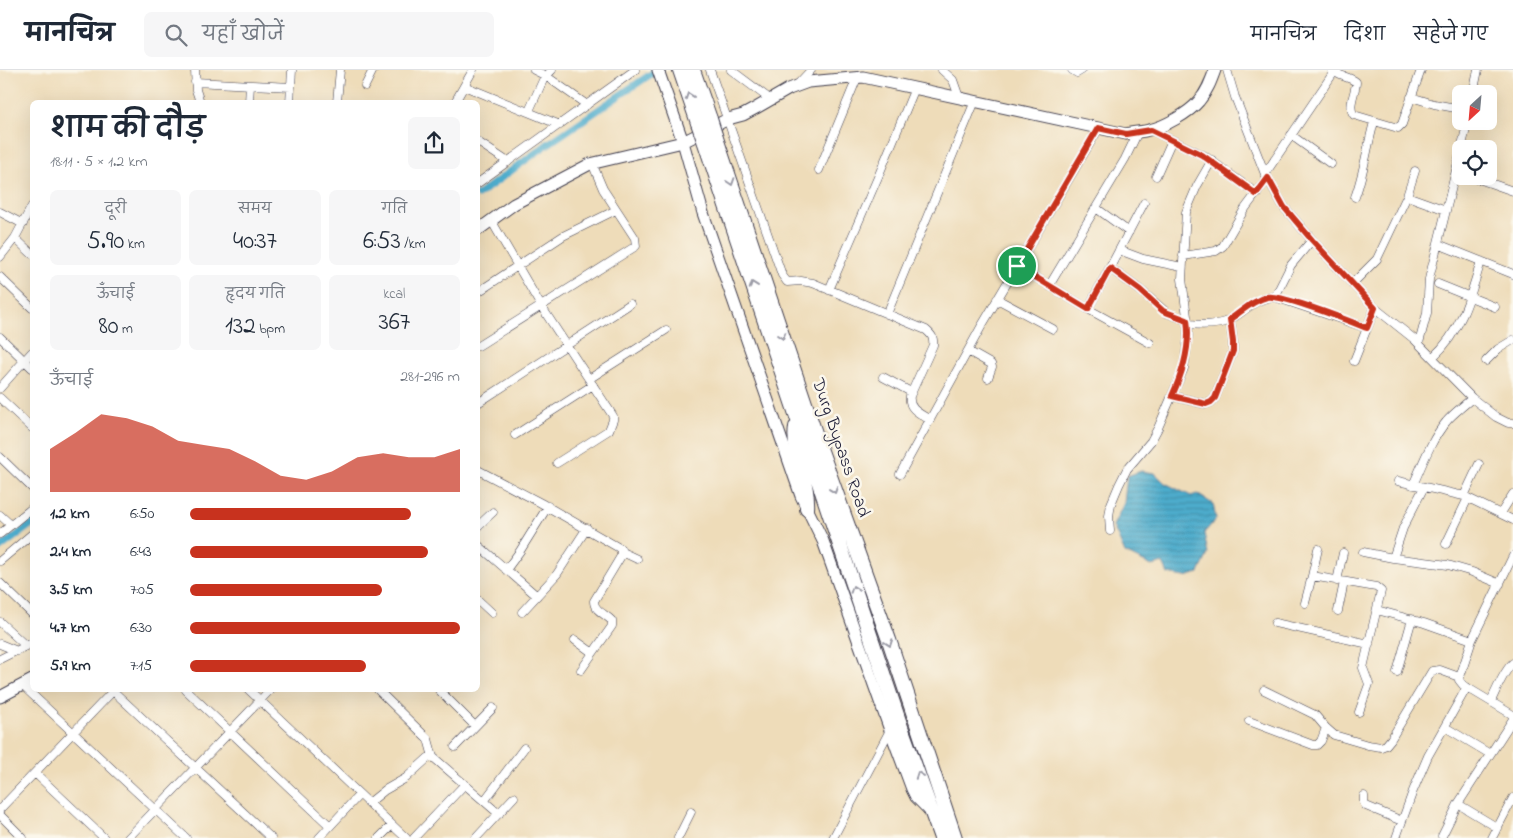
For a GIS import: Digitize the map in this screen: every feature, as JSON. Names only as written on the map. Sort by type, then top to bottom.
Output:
[{"type":"highway","name":"Durg Bypass Road","points":[[680,70],[704,121],[888,640],[956,838]]},
{"type":"highway","name":"Durg Bypass Road","points":[[693,70],[704,121]]},
{"type":"highway","name":"Durg Bypass Road","points":[[710,138],[797,418],[901,727],[934,814],[941,838]]},
{"type":"highway","points":[[797,418],[795,429],[796,448],[806,486],[807,509]]},
{"type":"main road","points":[[658,70],[684,142],[709,232],[800,496],[823,541],[912,789],[916,797],[934,814]]},
{"type":"main road","points":[[480,228],[514,204],[592,163],[684,142],[728,119],[743,115],[808,82],[863,77],[1126,134],[1151,130],[1173,121],[1199,102],[1215,70]]},
{"type":"main road","points":[[0,697],[27,682]]},
{"type":"street","points":[[195,70],[196,90],[199,100]]},
{"type":"street","points":[[290,100],[292,70]]},
{"type":"street","points":[[338,100],[340,70]]},
{"type":"street","points":[[365,86],[373,70]]},
{"type":"street","points":[[456,100],[473,70]]},
{"type":"street","points":[[534,70],[549,73],[587,105]]},
{"type":"street","points":[[480,182],[635,70]]},
{"type":"street","points":[[710,70],[782,275],[787,282],[806,282],[926,330],[934,340],[934,345],[911,392],[909,401],[910,406],[930,420]]},
{"type":"street","points":[[731,70],[771,100]]},
{"type":"street","points":[[796,87],[811,70]]},
{"type":"street","points":[[942,70],[953,80],[959,97]]},
{"type":"street","points":[[1072,70],[1079,72],[1082,70]]},
{"type":"street","points":[[1228,70],[1235,97],[1266,176],[1284,207],[1375,308],[1419,343],[1472,398],[1496,417],[1513,423]]},
{"type":"street","points":[[1183,256],[1216,251],[1223,246],[1333,71],[1356,82],[1351,106],[1352,112],[1358,117],[1399,128],[1421,70]]},
{"type":"street","points":[[1475,85],[1478,70]]},
{"type":"street","points":[[529,111],[549,73]]},
{"type":"street","points":[[819,170],[857,78]]},
{"type":"street","points":[[195,82],[291,87]]},
{"type":"street","points":[[248,100],[250,85]]},
{"type":"street","points":[[464,86],[560,125]]},
{"type":"street","points":[[829,290],[915,88]]},
{"type":"street","points":[[1411,97],[1452,107]]},
{"type":"street","points":[[887,314],[975,101]]},
{"type":"street","points":[[1355,197],[1362,179],[1367,147],[1374,122]]},
{"type":"street","points":[[900,474],[997,299],[1098,128]]},
{"type":"street","points":[[1151,130],[1212,160],[1256,194]]},
{"type":"street","points":[[1049,286],[1125,159],[1138,132]]},
{"type":"street","points":[[1291,135],[1332,164]]},
{"type":"street","points":[[1156,176],[1172,140]]},
{"type":"street","points":[[480,143],[508,162]]},
{"type":"street","points":[[1110,531],[1109,516],[1111,504],[1119,485],[1127,469],[1151,441],[1184,368],[1187,352],[1188,322],[1182,279],[1186,212],[1197,186],[1212,160]]},
{"type":"street","points":[[480,345],[636,246],[635,238],[603,189],[592,163]]},
{"type":"street","points":[[1352,284],[1377,259],[1407,196],[1415,171]]},
{"type":"street","points":[[1419,343],[1427,314],[1427,286],[1446,210],[1455,185]]},
{"type":"street","points":[[1496,185],[1513,191]]},
{"type":"street","points":[[1407,196],[1446,210]]},
{"type":"street","points":[[1088,309],[1144,203]]},
{"type":"street","points":[[1096,208],[1129,232]]},
{"type":"street","points":[[0,258],[15,238],[30,210]]},
{"type":"street","points":[[480,291],[574,230],[616,210]]},
{"type":"street","points":[[0,212],[23,224]]},
{"type":"street","points":[[491,220],[541,306],[613,416],[608,430],[557,463]]},
{"type":"street","points":[[15,238],[30,252]]},
{"type":"street","points":[[1275,297],[1291,265],[1312,240]]},
{"type":"street","points":[[1438,244],[1513,274]]},
{"type":"street","points":[[1120,250],[1143,259],[1182,267]]},
{"type":"street","points":[[1433,357],[1451,337],[1470,297],[1481,261]]},
{"type":"street","points":[[1017,266],[1088,309],[1150,343]]},
{"type":"street","points":[[1110,268],[1140,290],[1163,311],[1188,322],[1215,324],[1227,322],[1258,300],[1275,297],[1367,328]]},
{"type":"street","points":[[0,277],[30,306]]},
{"type":"street","points":[[1438,284],[1495,308]]},
{"type":"street","points":[[997,299],[1053,329]]},
{"type":"street","points":[[480,401],[630,304]]},
{"type":"street","points":[[1354,361],[1375,308]]},
{"type":"street","points":[[1172,396],[1206,404],[1215,398],[1233,351],[1230,319]]},
{"type":"street","points":[[515,435],[666,330]]},
{"type":"street","points":[[0,337],[30,366]]},
{"type":"street","points":[[1486,361],[1498,349],[1513,340]]},
{"type":"street","points":[[968,351],[991,364],[992,367],[988,378]]},
{"type":"street","points":[[0,388],[30,355]]},
{"type":"street","points":[[882,378],[911,392]]},
{"type":"street","points":[[0,398],[30,426]]},
{"type":"street","points":[[1413,484],[1430,446],[1439,432],[1447,421],[1472,398]]},
{"type":"street","points":[[0,457],[30,486]]},
{"type":"street","points":[[1446,544],[1479,464]]},
{"type":"street","points":[[480,473],[548,506],[618,546],[622,552],[637,559]]},
{"type":"street","points":[[1398,481],[1466,497],[1513,520]]},
{"type":"street","points":[[1393,558],[1403,528],[1424,487]]},
{"type":"street","points":[[1501,514],[1513,494]]},
{"type":"street","points":[[506,570],[548,506]]},
{"type":"street","points":[[0,534],[30,510]]},
{"type":"street","points":[[480,524],[494,512]]},
{"type":"street","points":[[0,515],[11,525]]},
{"type":"street","points":[[522,612],[557,574],[587,528]]},
{"type":"street","points":[[0,561],[30,541]]},
{"type":"street","points":[[480,547],[537,596]]},
{"type":"street","points":[[1305,603],[1318,549]]},
{"type":"street","points":[[581,670],[612,626],[612,621],[596,608],[594,601],[622,552]]},
{"type":"street","points":[[1363,552],[1454,567],[1500,584]]},
{"type":"street","points":[[1338,611],[1342,553]]},
{"type":"street","points":[[1513,556],[1472,640],[1459,677],[1460,682],[1467,687],[1513,715]]},
{"type":"street","points":[[1312,576],[1379,588],[1382,592],[1363,668],[1369,684],[1359,712]]},
{"type":"street","points":[[0,583],[30,612]]},
{"type":"street","points":[[480,602],[492,613]]},
{"type":"street","points":[[1377,610],[1472,640]]},
{"type":"street","points":[[1398,672],[1412,620]]},
{"type":"street","points":[[0,622],[29,644],[0,659]]},
{"type":"street","points":[[1275,623],[1369,644]]},
{"type":"street","points":[[575,640],[594,653]]},
{"type":"street","points":[[0,644],[17,651]]},
{"type":"street","points":[[1491,701],[1510,665],[1513,663]]},
{"type":"street","points":[[1264,690],[1312,713],[1319,718],[1326,728],[1338,736],[1381,747],[1391,739],[1432,671],[1440,670],[1459,677]]},
{"type":"street","points":[[1396,838],[1421,772],[1467,687]]},
{"type":"street","points":[[36,692],[73,732],[186,838]]},
{"type":"street","points":[[0,809],[110,692]]},
{"type":"street","points":[[114,692],[271,838]]},
{"type":"street","points":[[188,692],[330,826]]},
{"type":"street","points":[[251,692],[406,838]]},
{"type":"street","points":[[128,838],[268,692]]},
{"type":"street","points":[[380,692],[428,739],[433,757],[499,814]]},
{"type":"street","points":[[441,692],[475,726]]},
{"type":"street","points":[[455,746],[493,708]]},
{"type":"street","points":[[1442,836],[1458,804],[1513,719]]},
{"type":"street","points":[[1249,721],[1317,745],[1321,741],[1326,728]]},
{"type":"street","points":[[1445,727],[1490,754]]},
{"type":"street","points":[[834,838],[890,730]]},
{"type":"street","points":[[484,800],[524,748]]},
{"type":"street","points":[[369,804],[385,790],[406,778],[428,758],[433,757]]},
{"type":"street","points":[[35,773],[104,838]]},
{"type":"street","points":[[414,838],[465,784]]},
{"type":"street","points":[[319,838],[359,794]]},
{"type":"street","points":[[1364,796],[1366,806],[1402,821]]},
{"type":"street","points":[[476,838],[514,797]]},
{"type":"street","points":[[1492,838],[1513,798]]},
{"type":"street","points":[[1458,804],[1498,828]]},
{"type":"street","points":[[678,838],[691,812]]},
{"type":"street","points":[[0,815],[23,838]]},
{"type":"street","points":[[379,838],[392,825]]},
{"type":"water","points":[[1141,471],[1155,473],[1165,483],[1191,496],[1197,494],[1213,504],[1216,519],[1204,533],[1208,554],[1199,573],[1185,577],[1168,574],[1163,563],[1152,566],[1125,553],[1113,526],[1124,503],[1127,476]]},
{"type":"waterway","points":[[480,194],[545,146],[657,70]]},
{"type":"waterway","points":[[0,548],[30,526]]},
{"type":"route","points":[[1098,128],[1126,134],[1151,130],[1202,155],[1220,166],[1256,194],[1268,178],[1284,207],[1375,308],[1367,328],[1284,298],[1268,297],[1258,300],[1230,319],[1233,351],[1215,398],[1206,404],[1172,396],[1184,368],[1188,337],[1187,320],[1163,311],[1150,298],[1110,268],[1088,309],[1017,266],[1098,128]]}]
